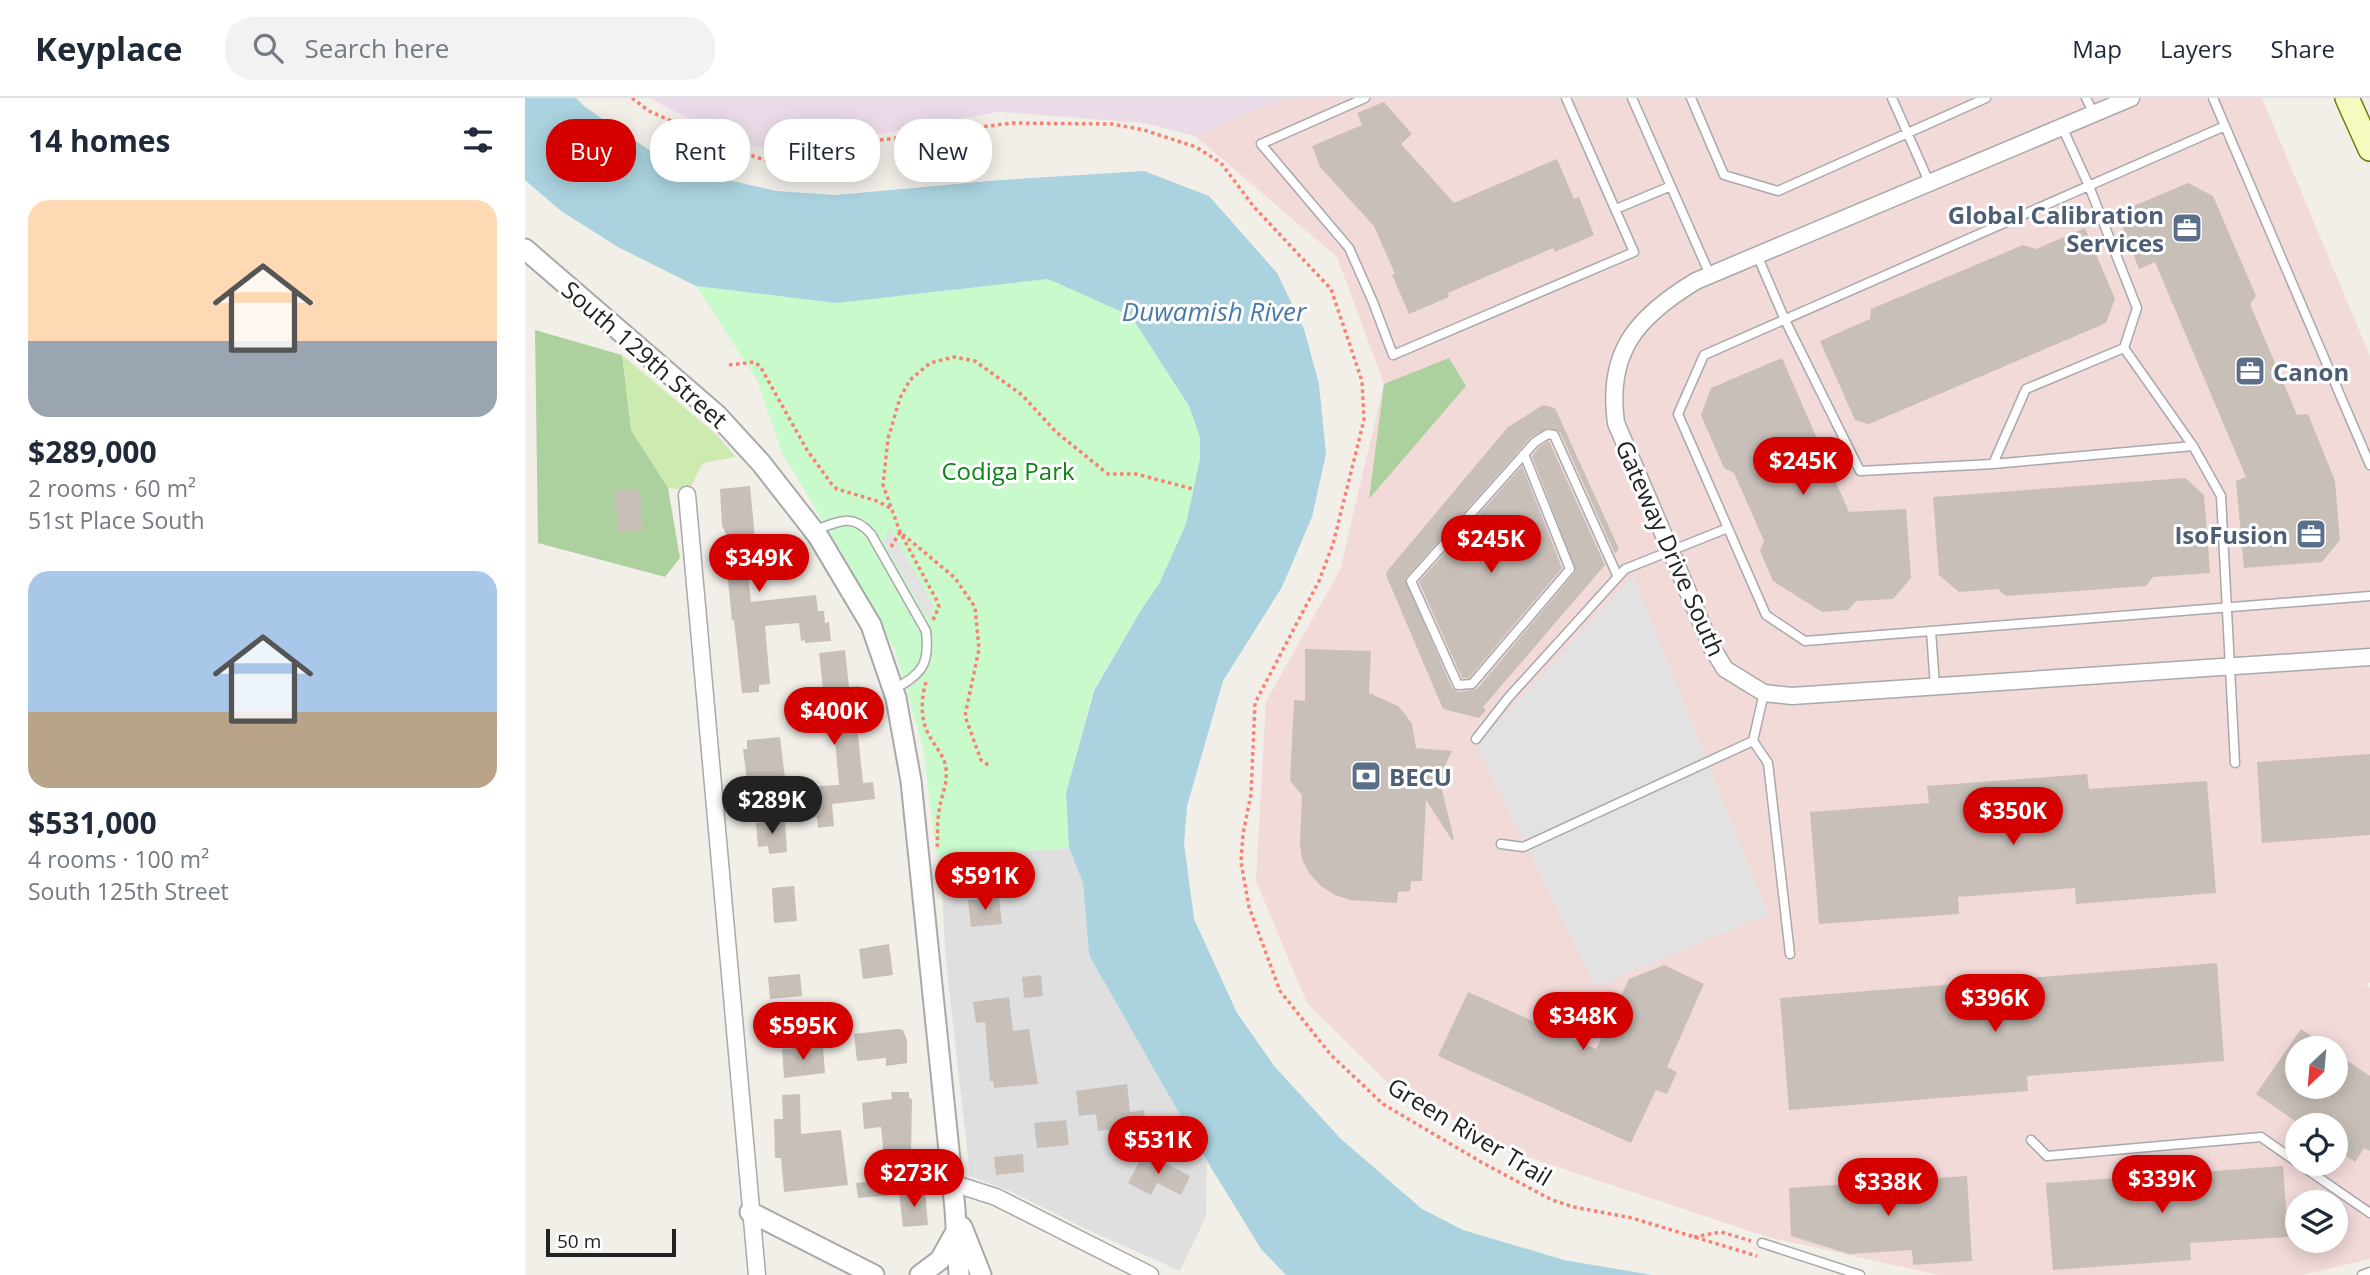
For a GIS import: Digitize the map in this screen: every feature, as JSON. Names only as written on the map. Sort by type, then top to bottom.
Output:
[{"type":"main road","points":[[2347,98],[2370,149]]},
{"type":"street","name":"Gateway Drive South","points":[[2131,98],[1710,275],[1667,299],[1625,345],[1615,384],[1616,423],[1669,552],[1711,646],[1725,669],[1764,693],[1792,696],[2370,657]]},
{"type":"street","name":"South 129th Street","points":[[525,249],[717,415],[761,463],[813,530],[871,625],[893,690],[911,781],[955,1209]]},
{"type":"street","points":[[687,495],[757,1275]]},
{"type":"street","points":[[952,1183],[996,1197],[1150,1275]]},
{"type":"street","points":[[955,1209],[959,1275]]},
{"type":"street","points":[[955,1209],[981,1275]]},
{"type":"street","points":[[750,1212],[874,1275]]},
{"type":"street","points":[[920,1275],[940,1260],[956,1229]]},
{"type":"lane","points":[[1365,98],[1261,144],[1349,248],[1393,355],[1634,252],[1566,98]]},
{"type":"lane","points":[[1632,98],[1710,275]]},
{"type":"lane","points":[[1691,98],[1724,175],[1778,191],[1986,98]]},
{"type":"lane","points":[[1892,98],[1929,182]]},
{"type":"lane","points":[[2086,98],[2094,114]]},
{"type":"lane","points":[[2213,98],[2370,465]]},
{"type":"lane","points":[[2225,126],[1704,355],[1678,414],[1766,615],[1805,640],[2370,596]]},
{"type":"lane","points":[[2062,127],[2089,186],[2137,308],[2125,348]]},
{"type":"lane","points":[[1616,209],[1671,186]]},
{"type":"lane","points":[[1757,255],[1785,320],[1860,471],[1993,464],[2193,446]]},
{"type":"lane","points":[[2125,348],[2193,446],[2221,496],[2235,763]]},
{"type":"lane","points":[[1993,464],[2026,388],[2125,348]]},
{"type":"lane","points":[[1524,454],[1570,569],[1472,684],[1458,685],[1411,580],[1524,454],[1535,442],[1548,433],[1554,435],[1618,577]]},
{"type":"lane","points":[[813,530],[850,520],[863,525],[871,534],[926,631],[924,664],[913,678],[893,690]]},
{"type":"lane","points":[[1476,738],[1625,569],[1728,528]]},
{"type":"lane","points":[[1931,631],[1935,687]]},
{"type":"lane","points":[[1764,693],[1753,741],[1768,763],[1790,954]]},
{"type":"lane","points":[[1501,844],[1523,848],[1753,741]]},
{"type":"lane","points":[[2031,1140],[2047,1156],[2261,1137],[2285,1153]]},
{"type":"lane","points":[[2317,1176],[2370,1213]]},
{"type":"lane","points":[[1762,1244],[1860,1275]]},
{"type":"lane","points":[[2362,1275],[2370,1272]]},
{"type":"path","name":"Green River Trail","points":[[632,98],[649,111],[736,150],[773,163],[800,160],[829,149],[866,142],[1012,123],[1112,124],[1175,139],[1209,154],[1221,163],[1267,222],[1331,289],[1362,381],[1364,420],[1333,544],[1319,581],[1255,703],[1251,794],[1241,862],[1249,907],[1280,991],[1331,1055],[1383,1104],[1552,1200],[1632,1218],[1692,1237],[1721,1233],[1762,1244]]},
{"type":"path","points":[[932,623],[939,607],[937,601],[900,532],[883,485],[888,439],[900,398],[910,380],[930,363],[954,357],[975,361],[1022,395],[1056,432],[1108,474],[1136,474],[1193,489]]},
{"type":"path","points":[[729,365],[754,362],[760,366],[807,450],[833,486],[877,500],[890,508]]},
{"type":"path","points":[[900,532],[955,578],[975,607],[979,649],[965,716],[981,760],[991,768]]},
{"type":"path","points":[[921,882],[937,857],[939,812],[946,788],[946,768],[941,753],[928,734],[923,718],[922,702],[928,677]]},
{"type":"shaded area","points":[[651,98],[1285,98],[1195,136],[1145,123],[998,112],[960,119],[894,119],[894,131],[880,134],[880,119],[764,119],[764,148],[750,145],[750,119],[692,119]]},
{"type":"shaded area","points":[[1285,98],[2262,98],[2370,356],[2370,982],[2366,984],[2370,988],[2370,1259],[2302,1275],[1938,1275],[1768,1237],[1516,1153],[1395,1090],[1307,1003],[1256,881],[1266,701],[1340,570],[1384,384],[1337,257],[1195,136]]},
{"type":"shaded area","points":[[890,528],[934,606],[928,619],[883,541]]},
{"type":"shaded area","points":[[1633,575],[1768,914],[1596,987],[1477,746]]},
{"type":"shaded area","points":[[1069,848],[1083,883],[1089,955],[1207,1162],[1206,1216],[1180,1271],[1010,1191],[970,1176],[946,962],[940,856]]},
{"type":"green space","name":"Codiga Park","points":[[1048,279],[1131,316],[1189,406],[1200,437],[1200,459],[1186,524],[1159,584],[1093,691],[1066,793],[1069,848],[937,857],[923,747],[895,650],[847,561],[782,453],[757,380],[696,286],[836,303]]},
{"type":"green space","points":[[535,330],[622,355],[631,430],[668,488],[680,558],[665,577],[538,543]]},
{"type":"green space","points":[[622,355],[717,435],[736,457],[703,463],[689,490],[668,488],[631,430]]},
{"type":"green space","points":[[1449,358],[1466,386],[1369,499],[1384,384]]},
{"type":"water","name":"Duwamish River","points":[[525,98],[576,98],[603,119],[546,119],[546,182],[636,182],[636,141],[650,150],[650,182],[737,182],[776,191],[836,195],[1001,180],[1144,171],[1209,196],[1277,273],[1304,329],[1319,384],[1326,454],[1312,517],[1282,587],[1223,681],[1187,806],[1184,843],[1194,919],[1237,1013],[1275,1067],[1341,1139],[1422,1209],[1463,1230],[1564,1260],[1652,1275],[1286,1275],[1261,1249],[1196,1143],[1089,955],[1083,883],[1069,848],[1066,793],[1094,691],[1159,584],[1186,524],[1200,459],[1200,437],[1189,406],[1131,316],[1048,279],[836,303],[696,286],[618,247],[561,211],[525,180]]},
{"type":"building","points":[[1384,102],[1412,134],[1401,144],[1454,203],[1557,159],[1574,199],[1579,197],[1594,235],[1555,252],[1553,248],[1448,293],[1449,297],[1409,314],[1374,226],[1320,167],[1312,146],[1362,125],[1357,113]]},
{"type":"building","points":[[2188,183],[2213,196],[2256,296],[2250,304],[2297,415],[2308,414],[2335,481],[2340,540],[2322,562],[2244,568],[2236,481],[2246,477],[2155,262],[2139,269],[2117,213]]},
{"type":"building","points":[[2085,228],[2115,299],[2106,323],[1869,424],[1855,420],[1820,341],[1870,319],[1871,309],[2023,245],[2036,249]]},
{"type":"building","points":[[1782,358],[1849,512],[1906,509],[1911,578],[1893,599],[1856,601],[1848,610],[1822,612],[1773,581],[1760,551],[1764,541],[1734,473],[1724,468],[1701,415],[1711,388]]},
{"type":"building","points":[[1543,405],[1555,408],[1619,549],[1615,554],[1560,432],[1548,428],[1531,437],[1405,579],[1452,688],[1458,692],[1477,689],[1576,571],[1532,456],[1539,447],[1549,441],[1605,565],[1483,707],[1486,710],[1479,718],[1443,709],[1386,575],[1508,427]]},
{"type":"building","points":[[1522,466],[1562,568],[1469,678],[1462,678],[1419,582]]},
{"type":"building","points":[[2185,478],[2204,495],[2210,573],[2153,577],[2146,586],[2006,596],[1998,589],[1959,592],[1939,575],[1933,497]]},
{"type":"building","points":[[750,486],[756,548],[775,546],[777,572],[748,574],[751,602],[816,595],[818,611],[824,611],[825,623],[829,622],[831,641],[801,641],[799,623],[765,626],[770,684],[759,685],[759,692],[742,693],[734,620],[732,621],[726,560],[729,560],[726,534],[722,525],[720,489]]},
{"type":"building","points":[[640,489],[643,530],[618,532],[615,490]]},
{"type":"building","name":"BECU","points":[[1305,649],[1371,651],[1369,693],[1398,706],[1405,714],[1412,724],[1416,748],[1452,751],[1444,768],[1442,790],[1454,839],[1452,840],[1426,800],[1422,881],[1411,881],[1410,891],[1398,892],[1397,903],[1350,900],[1335,895],[1321,886],[1309,873],[1302,859],[1302,795],[1290,781],[1294,700],[1305,701]]},
{"type":"building","points":[[845,650],[849,687],[859,686],[861,704],[855,705],[863,783],[873,782],[875,799],[832,804],[834,826],[818,828],[817,817],[788,821],[785,788],[839,785],[832,707],[808,710],[806,691],[823,689],[819,653]]},
{"type":"building","points":[[780,737],[786,786],[748,789],[743,749],[747,749],[747,740]]},
{"type":"building","points":[[2370,754],[2370,835],[2262,843],[2257,762]]},
{"type":"building","points":[[2087,774],[2089,789],[2207,781],[2216,893],[2076,904],[2075,888],[1958,897],[1959,914],[1819,924],[1810,812],[1929,803],[1927,786]]},
{"type":"building","points":[[785,821],[787,852],[769,854],[768,846],[758,847],[756,823]]},
{"type":"building","points":[[794,886],[797,921],[774,923],[772,888]]},
{"type":"building","points":[[999,897],[1002,924],[971,927],[968,900]]},
{"type":"building","points":[[889,944],[893,975],[863,979],[859,949]]},
{"type":"building","points":[[2217,963],[2224,1061],[2027,1076],[2028,1091],[1789,1110],[1780,998]]},
{"type":"building","points":[[1664,965],[1704,984],[1667,1067],[1677,1072],[1667,1094],[1656,1090],[1631,1143],[1438,1056],[1468,992],[1596,1049],[1629,979]]},
{"type":"building","points":[[800,974],[802,996],[770,999],[768,977]]},
{"type":"building","points":[[1041,975],[1043,996],[1024,998],[1022,977]]},
{"type":"building","points":[[1009,997],[1013,1031],[1029,1029],[1038,1084],[994,1088],[993,1081],[990,1081],[985,1022],[976,1023],[973,1002]]},
{"type":"building","points":[[2301,1029],[2312,1036],[2296,1036]]},
{"type":"building","points":[[903,1030],[907,1040],[907,1063],[886,1066],[886,1058],[857,1061],[854,1034]]},
{"type":"building","points":[[823,1046],[825,1073],[784,1078],[782,1049]]},
{"type":"building","points":[[2285,1052],[2285,1099],[2349,1099],[2349,1062],[2370,1076],[2370,1151],[2364,1148],[2355,1162],[2348,1157],[2348,1113],[2285,1114],[2256,1094]]},
{"type":"building","points":[[1127,1084],[1130,1112],[1144,1110],[1147,1137],[1113,1141],[1112,1129],[1098,1131],[1096,1114],[1079,1116],[1076,1091]]},
{"type":"building","points":[[891,1092],[909,1092],[909,1098],[912,1099],[911,1154],[884,1156],[881,1127],[864,1129],[862,1103],[892,1099]]},
{"type":"building","points":[[800,1094],[801,1134],[841,1130],[848,1185],[784,1192],[781,1158],[775,1158],[774,1119],[783,1119],[782,1095]]},
{"type":"building","points":[[1066,1120],[1069,1145],[1037,1148],[1034,1123]]},
{"type":"building","points":[[1144,1152],[1190,1176],[1181,1195],[1157,1183],[1151,1195],[1128,1183]]},
{"type":"building","points":[[1023,1154],[1024,1172],[996,1175],[994,1157]]},
{"type":"building","points":[[2283,1166],[2285,1237],[2190,1243],[2191,1260],[2053,1270],[2046,1183]]},
{"type":"building","points":[[1967,1176],[1972,1261],[1913,1265],[1912,1250],[1849,1254],[1791,1236],[1789,1188]]},
{"type":"building","points":[[890,1179],[892,1195],[858,1198],[856,1183]]},
{"type":"building","points":[[925,1191],[928,1225],[903,1227],[899,1194]]},
{"type":"place","name":"Global Calibration Services","points":[[2187,228]]},
{"type":"place","name":"Canon","points":[[2250,371]]},
{"type":"place","name":"IsoFusion","points":[[2311,534]]},
{"type":"place","name":"BECU","points":[[1366,776]]}]
